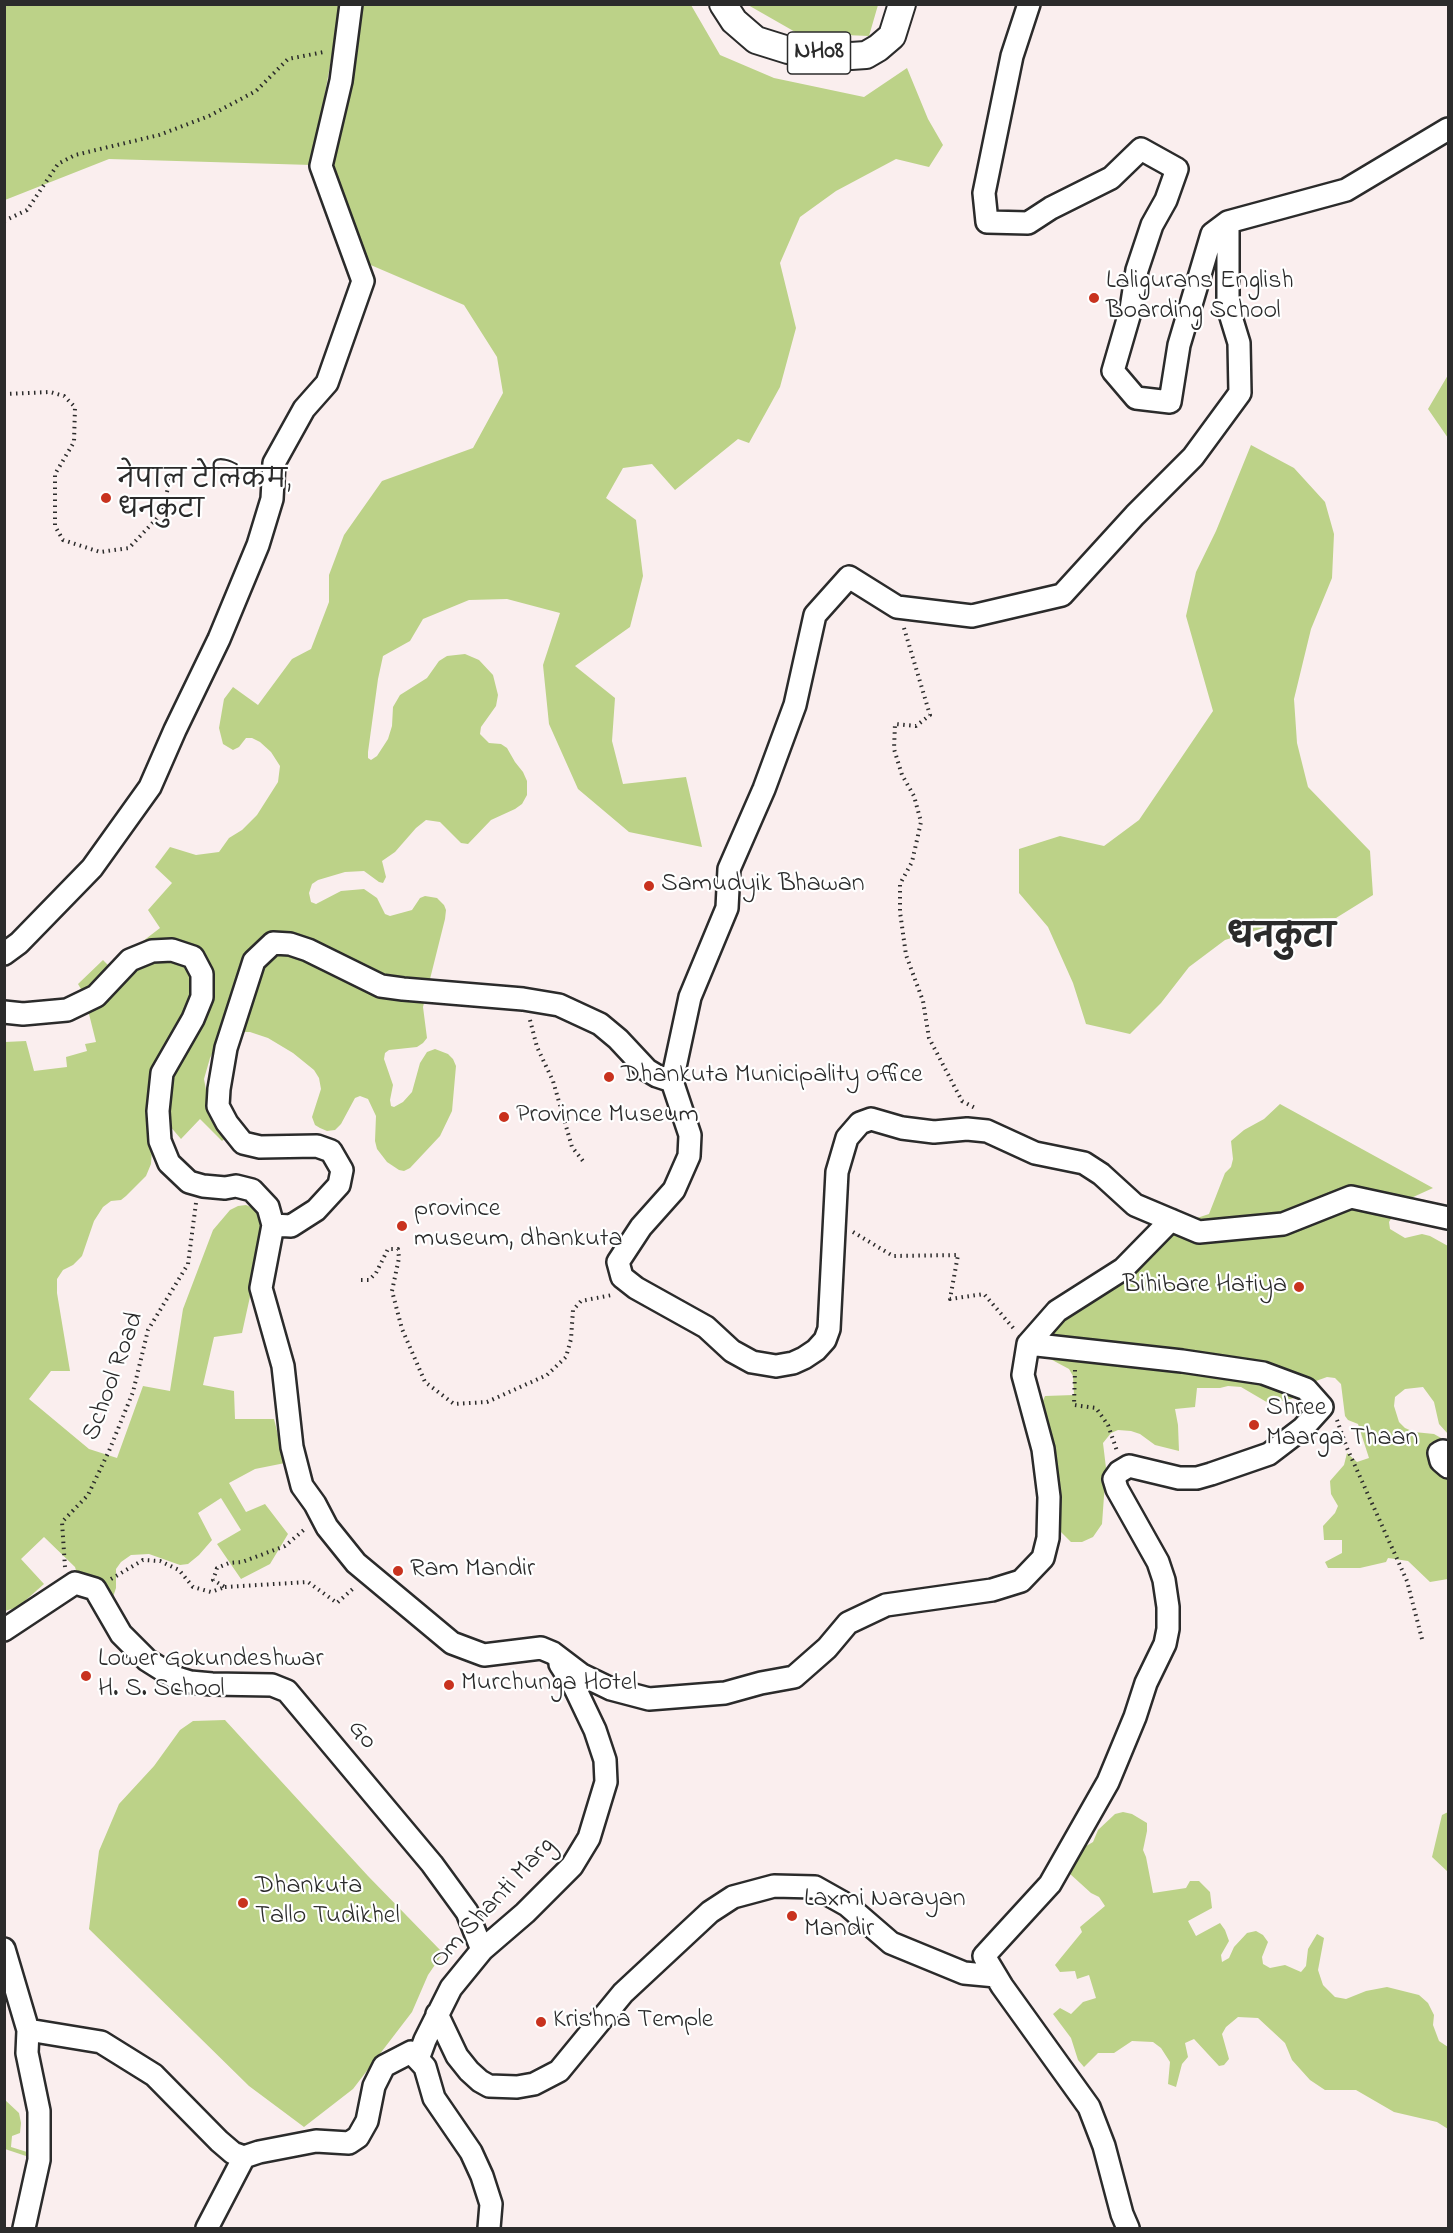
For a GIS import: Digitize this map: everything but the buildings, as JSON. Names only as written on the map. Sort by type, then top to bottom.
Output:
[{"type":"main road","name":"NH08","points":[[723,4],[734,21],[756,40],[788,50],[850,56],[866,55],[892,36],[902,4]]},
{"type":"street","points":[[4,954],[19,943],[92,868],[150,788],[219,639],[258,545],[272,499],[274,463],[304,409],[327,383],[363,281],[321,166],[341,81],[351,4]]},
{"type":"street","points":[[1029,4],[1012,56],[984,193],[987,222],[1028,223],[1051,208],[1111,178],[1141,149],[1176,170],[1166,200],[1152,225],[1137,270],[1131,309],[1113,371],[1136,398],[1170,402],[1179,345],[1212,234],[1228,222],[1346,190],[1449,129]]},
{"type":"street","points":[[1228,222],[1228,307],[1239,343],[1240,393],[1193,457],[1135,515],[1062,595],[972,616],[897,607],[849,577],[815,615],[795,705],[764,789],[729,869],[727,908],[690,997],[672,1081],[690,1135],[688,1156],[674,1190],[641,1227],[618,1262],[622,1277],[636,1288],[706,1327],[732,1351],[752,1362],[776,1366],[793,1363],[816,1350],[825,1340],[829,1329],[837,1172],[847,1138],[860,1123],[871,1119],[902,1128],[934,1132],[967,1129],[987,1131],[1035,1153],[1084,1163],[1101,1174],[1135,1205],[1199,1232],[1283,1224],[1351,1197],[1449,1218]]},
{"type":"street","points":[[273,1225],[291,1226],[315,1210],[339,1185],[342,1170],[331,1150],[316,1146],[260,1147],[243,1143],[227,1123],[218,1106],[226,1048],[254,961],[273,943],[290,944],[308,950],[381,986],[523,999],[559,1005],[600,1024],[618,1039],[646,1070],[672,1081]]},
{"type":"street","points":[[4,1012],[23,1014],[66,1010],[96,996],[130,960],[152,951],[172,950],[193,957],[202,974],[202,996],[193,1020],[162,1073],[158,1111],[160,1141],[169,1163],[189,1182],[203,1186],[225,1188],[236,1186],[252,1190],[268,1207],[273,1225],[261,1288],[283,1366],[292,1447],[302,1486],[327,1527],[356,1563],[452,1643],[484,1655],[541,1648],[553,1653],[582,1675],[611,1689],[649,1699],[725,1693],[794,1677],[827,1648],[848,1623],[886,1605],[992,1590],[1021,1581],[1043,1558],[1048,1538],[1049,1497],[1043,1449],[1023,1375],[1028,1344],[1057,1311],[1123,1269],[1171,1220]]},
{"type":"street","points":[[1028,1344],[1182,1360],[1263,1373],[1306,1389],[1322,1407],[1303,1428],[1269,1454],[1197,1478],[1179,1478],[1129,1466],[1119,1472],[1114,1479],[1117,1489],[1158,1562],[1164,1580],[1168,1607],[1166,1644],[1146,1683],[1135,1717],[1108,1782],[1050,1884],[984,1956],[1089,2107],[1104,2146],[1128,2229]]},
{"type":"street","points":[[1449,1452],[1440,1453],[1441,1461],[1449,1467]]},
{"type":"street","points":[[4,1630],[75,1583],[95,1589]]},
{"type":"street","name":"Go","points":[[95,1589],[121,1634],[147,1660],[174,1677],[190,1682],[272,1686],[287,1691],[445,1882],[467,1912],[482,1950]]},
{"type":"street","name":"Om Shanti Marg","points":[[422,2063],[437,2014],[451,1988],[482,1950],[525,1913],[572,1866],[589,1838],[606,1782],[605,1760],[574,1686],[553,1653]]},
{"type":"street","points":[[437,2014],[457,2056],[480,2081],[489,2086],[517,2087],[534,2084],[559,2071],[623,1993],[710,1912],[734,1897],[774,1886],[815,1887],[847,1905],[891,1943],[964,1972],[996,1976]]},
{"type":"street","points":[[4,1949],[28,2030],[27,2053],[39,2111],[39,2160],[24,2229]]},
{"type":"street","points":[[28,2030],[101,2042],[154,2075],[219,2142],[233,2153],[244,2157],[316,2141],[349,2142],[358,2137],[367,2121],[374,2086],[384,2066],[411,2052],[422,2063],[434,2097],[471,2152],[482,2176],[490,2204],[489,2229]]},
{"type":"street","points":[[207,2229],[244,2157]]},
{"type":"path","points":[[4,221],[27,210],[58,164],[75,155],[159,135],[209,116],[256,91],[288,59],[345,48]]},
{"type":"path","points":[[4,394],[50,392],[63,396],[75,406],[74,442],[55,474],[55,526],[63,540],[100,552],[129,548],[160,515],[172,475]]},
{"type":"path","points":[[897,607],[930,715],[916,726],[895,724],[894,749],[902,775],[914,796],[921,822],[912,862],[900,884],[900,912],[906,955],[923,1001],[929,1038],[962,1101],[988,1114],[987,1131]]},
{"type":"path","points":[[523,999],[537,1047],[553,1081],[572,1147],[583,1161]]},
{"type":"path","name":"School Road","points":[[65,1569],[62,1522],[88,1495],[93,1486],[133,1392],[148,1330],[189,1264],[197,1193]]},
{"type":"path","points":[[836,1222],[893,1256],[958,1256],[950,1299],[984,1294],[1028,1344]]},
{"type":"path","points":[[361,1280],[369,1280],[376,1273],[388,1249],[398,1249],[399,1258],[392,1291],[402,1329],[425,1382],[454,1404],[487,1402],[547,1375],[566,1357],[571,1340],[573,1310],[581,1301],[607,1295],[616,1296]]},
{"type":"path","points":[[1067,1368],[1076,1371],[1074,1405],[1096,1408],[1108,1425],[1114,1447],[1129,1466]]},
{"type":"path","points":[[1322,1407],[1334,1411],[1347,1448],[1407,1581],[1422,1639]]},
{"type":"path","points":[[225,1587],[213,1580],[217,1568],[229,1563],[242,1562],[285,1546],[299,1536],[320,1513]]},
{"type":"path","points":[[95,1589],[143,1560],[160,1561],[179,1570],[193,1587],[212,1592],[225,1587],[308,1582],[338,1603],[358,1584]]},
{"type":"green space","points":[[5,5],[341,5],[312,165],[109,159],[5,200]]},
{"type":"green space","points":[[361,5],[691,5],[720,55],[774,78],[864,97],[907,68],[928,119],[943,145],[929,167],[896,159],[836,191],[800,217],[780,263],[796,328],[780,387],[749,443],[738,439],[675,490],[652,464],[623,468],[606,498],[636,520],[643,576],[630,627],[575,666],[615,698],[612,741],[623,784],[686,777],[702,847],[629,832],[578,789],[549,724],[543,665],[560,613],[507,599],[469,600],[423,619],[410,641],[383,656],[368,758],[371,760],[377,756],[388,739],[392,726],[393,707],[400,695],[427,678],[439,661],[447,656],[465,654],[479,660],[493,675],[498,695],[496,706],[481,727],[480,734],[489,743],[501,744],[507,748],[527,781],[527,795],[522,804],[515,809],[491,820],[468,844],[461,843],[440,822],[426,820],[395,852],[382,861],[386,877],[383,883],[364,871],[345,872],[318,880],[312,884],[309,893],[311,902],[316,904],[341,891],[364,889],[377,898],[385,914],[390,916],[412,910],[420,898],[425,896],[437,898],[444,905],[445,919],[423,1007],[427,1038],[417,1047],[389,1050],[385,1053],[384,1059],[393,1085],[390,1100],[391,1106],[394,1107],[403,1102],[412,1092],[420,1063],[427,1052],[435,1049],[448,1054],[453,1059],[456,1066],[452,1111],[440,1136],[410,1168],[404,1171],[399,1170],[387,1162],[377,1149],[376,1116],[368,1099],[360,1096],[355,1098],[341,1124],[335,1130],[327,1131],[320,1128],[315,1125],[312,1117],[321,1089],[319,1078],[314,1070],[293,1053],[268,1038],[250,1032],[236,1032],[218,1042],[210,1058],[204,1079],[209,1106],[229,1135],[222,1141],[200,1119],[181,1139],[169,1125],[168,1098],[176,1071],[164,1065],[149,1104],[152,1149],[151,1164],[146,1176],[121,1200],[111,1201],[103,1207],[94,1221],[82,1256],[73,1265],[63,1270],[57,1279],[57,1293],[70,1371],[51,1371],[29,1399],[89,1449],[117,1458],[143,1386],[170,1391],[183,1309],[213,1230],[230,1210],[238,1206],[246,1205],[259,1214],[264,1233],[242,1333],[214,1337],[203,1385],[234,1391],[235,1419],[274,1419],[285,1463],[255,1469],[229,1483],[246,1512],[265,1504],[288,1534],[270,1564],[241,1579],[217,1544],[241,1530],[221,1498],[198,1513],[212,1540],[199,1555],[188,1564],[180,1565],[149,1554],[131,1555],[116,1569],[116,1588],[113,1597],[99,1606],[89,1604],[83,1594],[75,1567],[44,1537],[21,1559],[44,1584],[18,1607],[5,1611],[5,1042],[26,1041],[34,1071],[67,1067],[66,1057],[87,1051],[85,1044],[96,1042],[84,994],[78,984],[103,960],[112,969],[160,928],[148,910],[172,883],[155,867],[170,847],[196,855],[219,852],[229,838],[242,830],[257,815],[278,782],[280,766],[271,752],[260,742],[246,738],[239,747],[233,750],[223,744],[219,728],[224,699],[233,687],[258,705],[292,659],[311,649],[329,602],[329,575],[344,535],[382,481],[473,448],[503,393],[497,357],[464,305],[366,263],[329,162]]},
{"type":"green space","points":[[748,5],[878,5],[869,36],[797,33]]},
{"type":"green space","points":[[1448,375],[1448,438],[1428,409]]},
{"type":"green space","points":[[1251,445],[1294,468],[1325,502],[1334,534],[1332,578],[1311,629],[1294,699],[1297,743],[1308,787],[1370,851],[1373,895],[1336,918],[1292,919],[1225,940],[1189,967],[1161,1003],[1130,1034],[1086,1024],[1073,983],[1048,927],[1019,893],[1019,849],[1060,836],[1104,846],[1139,820],[1213,711],[1186,616],[1196,572],[1216,531]]},
{"type":"green space","points":[[1280,1104],[1433,1188],[1411,1198],[1397,1209],[1389,1222],[1390,1229],[1405,1238],[1422,1234],[1448,1246],[1448,1434],[1439,1424],[1434,1402],[1423,1387],[1405,1389],[1395,1397],[1394,1406],[1399,1422],[1405,1428],[1414,1432],[1434,1434],[1448,1442],[1448,1579],[1430,1582],[1408,1561],[1388,1558],[1386,1562],[1360,1568],[1328,1568],[1325,1562],[1342,1553],[1342,1540],[1324,1540],[1323,1526],[1338,1506],[1331,1494],[1330,1481],[1344,1465],[1347,1453],[1357,1462],[1369,1458],[1358,1424],[1348,1420],[1345,1416],[1341,1384],[1335,1378],[1327,1377],[1316,1381],[1298,1397],[1270,1404],[1241,1387],[1197,1388],[1195,1407],[1175,1409],[1179,1451],[1155,1445],[1140,1434],[1131,1431],[1118,1430],[1111,1433],[1103,1443],[1106,1468],[1102,1524],[1093,1537],[1082,1542],[1071,1542],[1061,1532],[1058,1474],[1041,1405],[1045,1396],[1074,1395],[1073,1376],[1069,1369],[1041,1354],[1047,1338],[1061,1321],[1157,1242],[1173,1235],[1188,1217],[1197,1218],[1209,1214],[1225,1173],[1231,1167],[1233,1159],[1231,1141],[1244,1130],[1264,1119]]},
{"type":"green space","name":"Dhankuta Tallo Tudikhel","points":[[225,1720],[368,1876],[443,1953],[428,1975],[412,2012],[353,2089],[304,2127],[249,2086],[89,1929],[99,1851],[119,1804],[154,1766],[180,1730],[193,1721]]},
{"type":"green space","points":[[1123,1812],[1132,1814],[1147,1823],[1143,1850],[1153,1893],[1186,1888],[1190,1881],[1199,1881],[1210,1892],[1212,1908],[1188,1921],[1196,1936],[1220,1923],[1229,1941],[1221,1955],[1222,1962],[1229,1958],[1234,1947],[1247,1933],[1256,1931],[1268,1942],[1262,1957],[1263,1964],[1270,1968],[1285,1965],[1301,1972],[1306,1966],[1308,1949],[1317,1934],[1324,1938],[1318,1970],[1323,1985],[1335,1997],[1346,1999],[1366,1991],[1387,1987],[1419,1995],[1428,2003],[1434,2015],[1433,2025],[1439,2041],[1448,2047],[1448,2129],[1437,2122],[1394,2112],[1356,2090],[1325,2090],[1310,2080],[1292,2060],[1285,2043],[1258,2018],[1238,2017],[1226,2027],[1222,2034],[1229,2059],[1224,2065],[1219,2066],[1194,2039],[1185,2043],[1188,2057],[1182,2064],[1176,2087],[1168,2084],[1170,2062],[1161,2048],[1153,2042],[1132,2041],[1114,2053],[1098,2053],[1084,2067],[1078,2060],[1071,2038],[1053,2014],[1060,2008],[1071,2014],[1083,2002],[1096,1998],[1089,1975],[1077,1979],[1075,1971],[1060,1972],[1055,1965],[1082,1932],[1080,1927],[1105,1906],[1099,1897],[1091,1893],[1069,1873],[1074,1864],[1076,1852],[1093,1842],[1098,1830],[1115,1814]]},
{"type":"green space","points":[[1448,1812],[1448,1872],[1432,1857],[1442,1815]]},
{"type":"green space","points":[[4,2099],[19,2113],[21,2123],[20,2133],[12,2136],[11,2147],[27,2152],[26,2156],[5,2149]]},
{"type":"place","name":"Laligurans English Boarding School","points":[[1094,298]]},
{"type":"place","name":"नेपाल टेलिकम, धनकुटा","points":[[106,498]]},
{"type":"place","name":"Samudyik Bhawan","points":[[649,886]]},
{"type":"place","name":"Dhankuta Municipality office","points":[[609,1077]]},
{"type":"place","name":"Province Museum","points":[[504,1117]]},
{"type":"place","name":"province museum, dhankuta","points":[[402,1226]]},
{"type":"place","name":"Bihibare Hatiya","points":[[1299,1287]]},
{"type":"place","name":"Shree Maarga Thaan","points":[[1254,1425]]},
{"type":"place","name":"Ram Mandir","points":[[398,1571]]},
{"type":"place","name":"Lower Gokundeshwar H. S. School","points":[[86,1676]]},
{"type":"place","name":"Murchunga Hotel","points":[[449,1685]]},
{"type":"place","name":"Dhankuta Tallo Tudikhel","points":[[243,1903]]},
{"type":"place","name":"Laxmi Narayan Mandir","points":[[792,1916]]},
{"type":"place","name":"Krishna Temple","points":[[541,2022]]},
{"type":"district","name":"धनकुटा","points":[[1281,941]]}]
